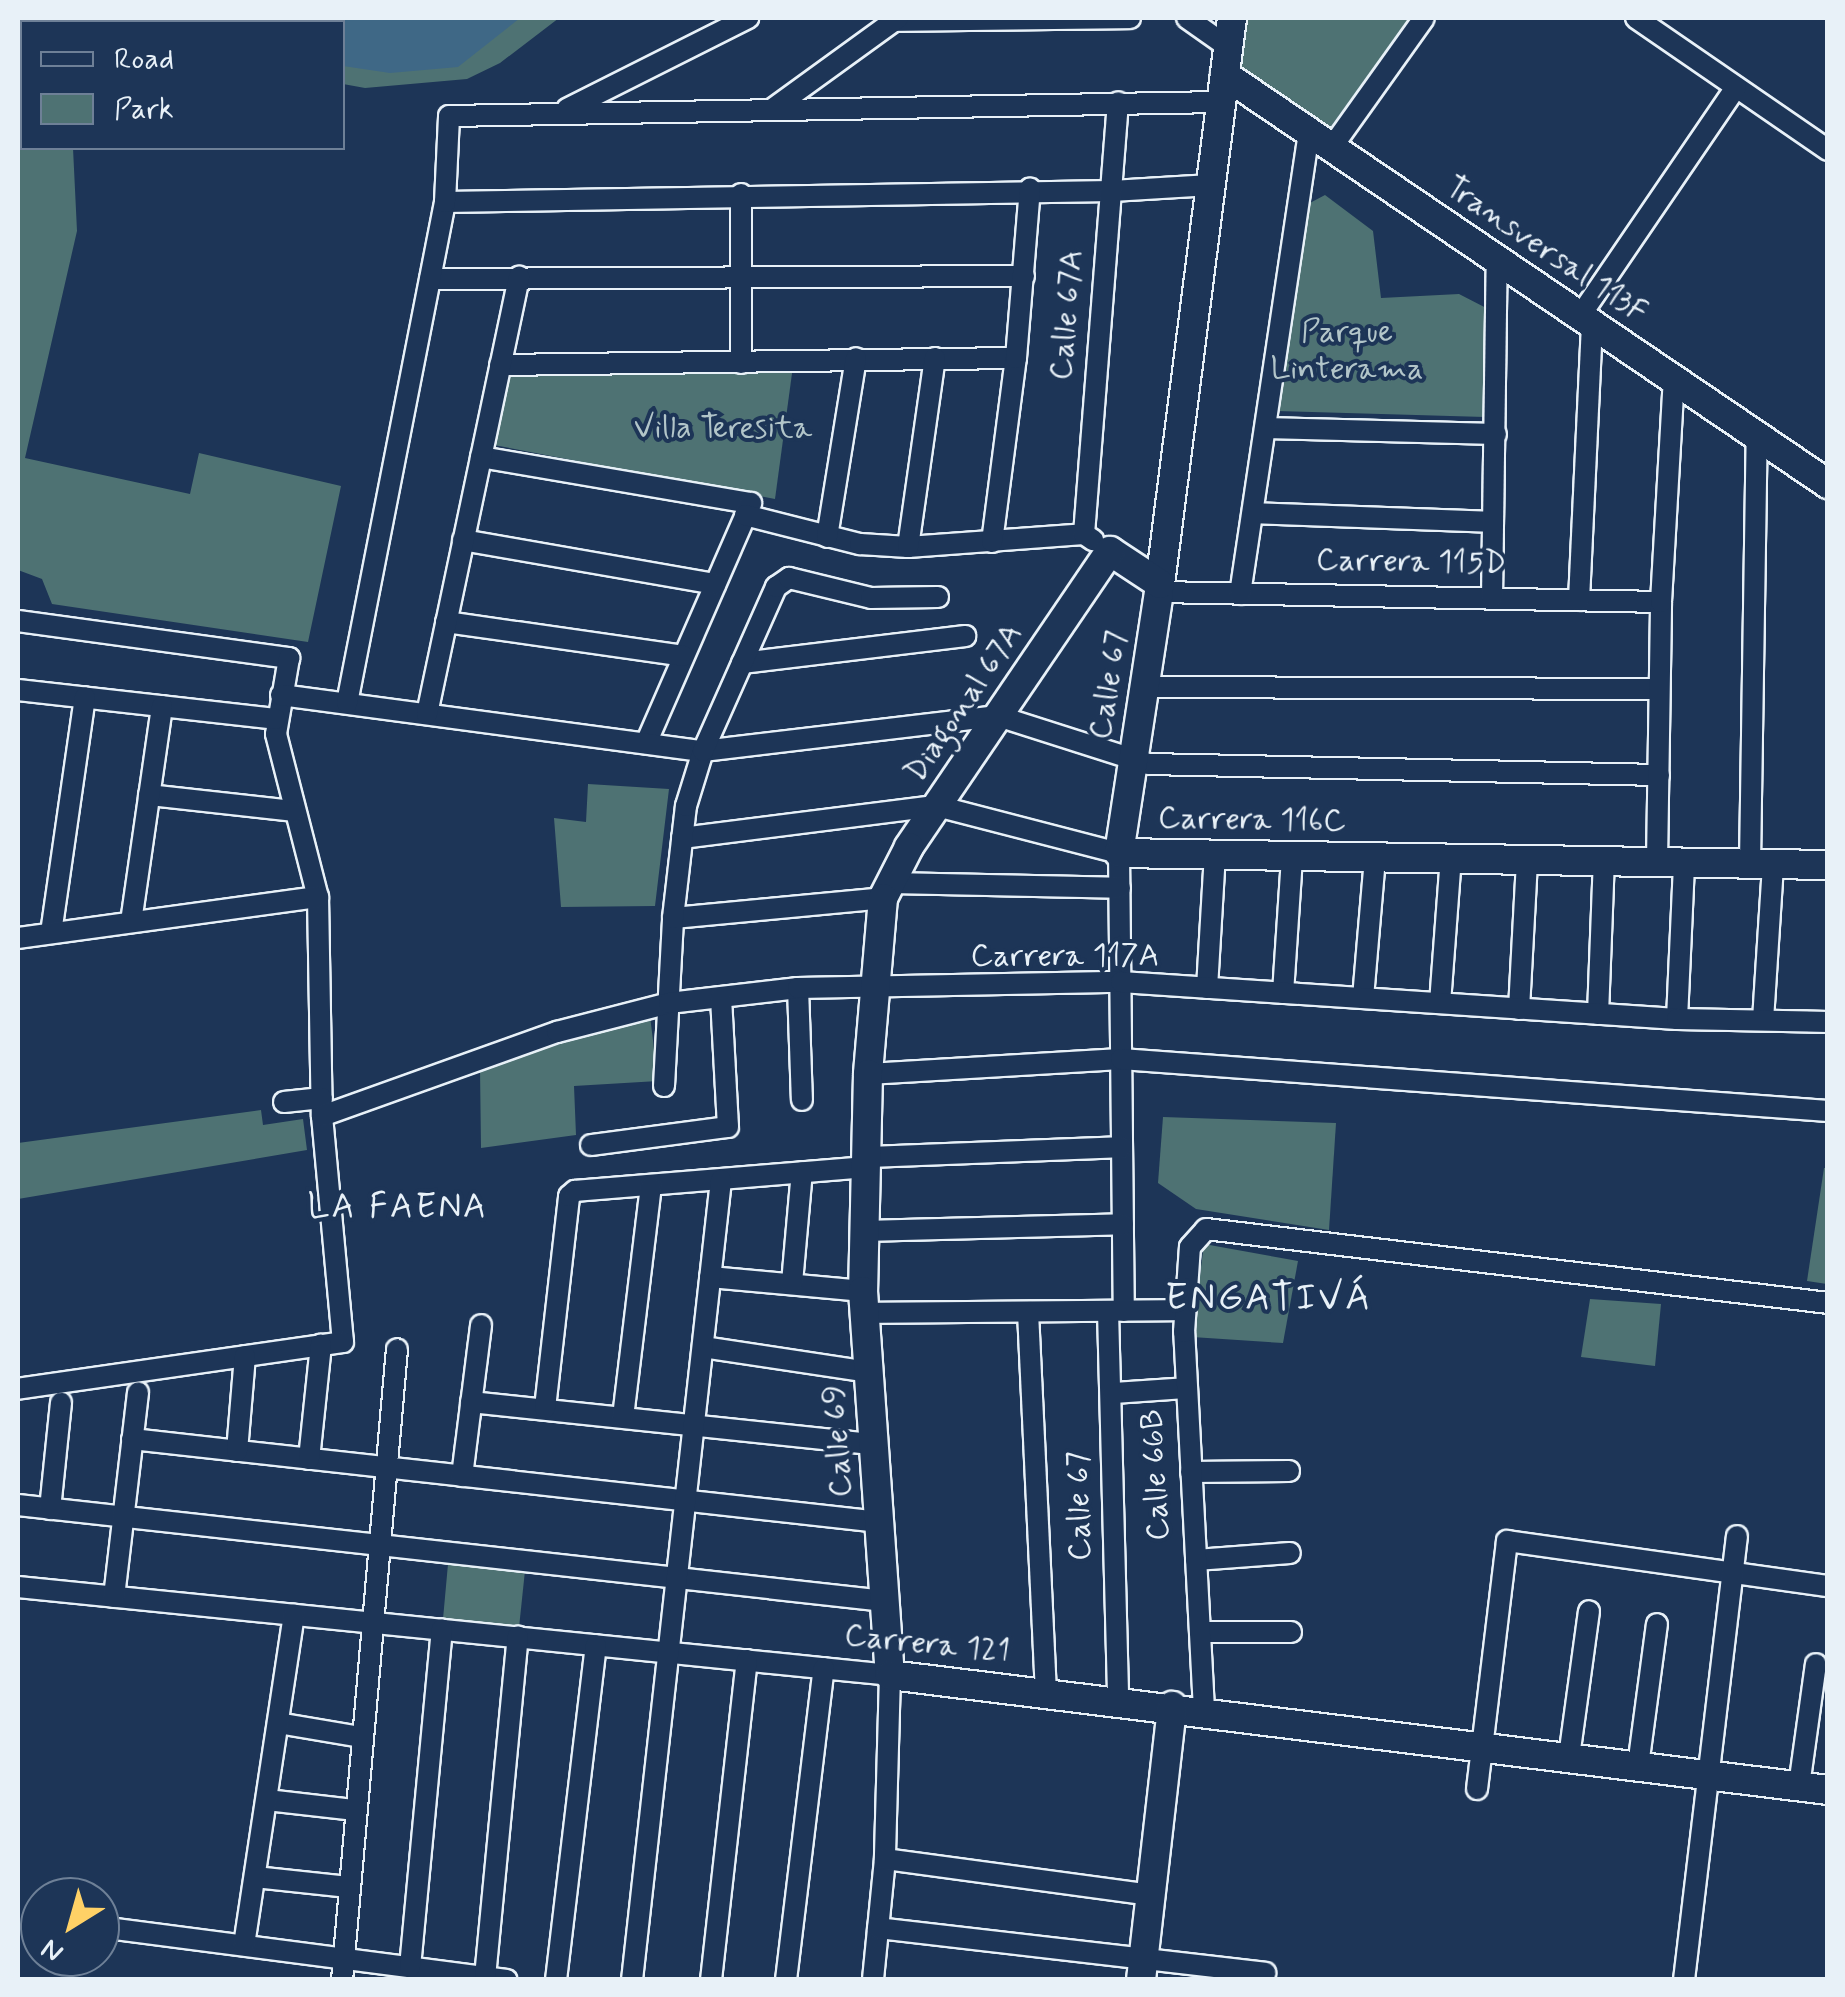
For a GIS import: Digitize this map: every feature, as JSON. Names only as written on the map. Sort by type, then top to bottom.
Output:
[{"type":"street","points":[[560,112],[748,18]]},
{"type":"street","points":[[771,110],[896,19],[1130,18]]},
{"type":"street","name":"Transversal 113F","points":[[1187,18],[1224,74],[1828,484]]},
{"type":"street","points":[[347,703],[445,202],[450,116],[1118,102],[1224,74],[1232,18]]},
{"type":"street","points":[[1240,594],[1266,428],[1320,140],[1424,18]]},
{"type":"street","points":[[1636,18],[1828,150]]},
{"type":"street","name":"Calle 67","points":[[1118,1700],[1113,1393],[1123,1224],[1120,853],[1160,588],[1224,74]]},
{"type":"street","points":[[1578,600],[1586,320],[1736,86]]},
{"type":"street","name":"Calle 67A","points":[[1084,534],[1118,102]]},
{"type":"street","points":[[445,202],[741,194],[1112,191],[1211,185]]},
{"type":"street","points":[[992,542],[1016,358],[1030,190]]},
{"type":"street","points":[[740,362],[741,194]]},
{"type":"street","points":[[1492,598],[1497,260]]},
{"type":"street","points":[[430,280],[1024,276]]},
{"type":"street","points":[[427,714],[518,277]]},
{"type":"street","points":[[827,536],[856,358]]},
{"type":"street","points":[[908,547],[935,358]]},
{"type":"street","points":[[500,365],[1016,358]]},
{"type":"street","points":[[1674,379],[1660,602],[1658,776],[1671,862],[1677,1019]]},
{"type":"street","points":[[1266,428],[1496,434]]},
{"type":"street","points":[[1756,436],[1763,1020]]},
{"type":"street","points":[[481,456],[748,509],[827,536],[908,547],[1084,534],[1160,588]]},
{"type":"street","points":[[646,743],[748,509]]},
{"type":"street","points":[[1253,514],[1494,522]]},
{"type":"street","points":[[463,540],[715,584]]},
{"type":"street","name":"Diagonal 67A","points":[[886,890],[937,806],[1110,551]]},
{"type":"street","points":[[664,1086],[673,918],[686,806],[703,751],[783,580],[871,598],[938,597]]},
{"type":"street","name":"Carrera 115D","points":[[1160,588],[1240,594],[1660,602]]},
{"type":"street","points":[[18,622],[289,658],[275,719],[294,811],[318,897],[332,1343],[308,1459]]},
{"type":"street","points":[[446,622],[684,656]]},
{"type":"street","points":[[742,663],[965,636]]},
{"type":"street","points":[[1144,687],[1660,689]]},
{"type":"street","points":[[18,690],[275,719]]},
{"type":"street","points":[[281,694],[703,751],[998,716],[1132,762],[1658,776]]},
{"type":"street","points":[[51,934],[85,698]]},
{"type":"street","points":[[131,922],[162,706]]},
{"type":"street","points":[[149,795],[294,811]]},
{"type":"street","name":"Carrera 116C","points":[[682,838],[937,806],[1120,853],[1828,865]]},
{"type":"street","points":[[1207,988],[1216,854]]},
{"type":"street","points":[[1283,993],[1292,856]]},
{"type":"street","points":[[1363,998],[1375,857]]},
{"type":"street","points":[[1440,1003],[1451,858]]},
{"type":"street","points":[[1520,1008],[1527,860]]},
{"type":"street","points":[[1598,1014],[1604,861]]},
{"type":"street","points":[[673,918],[886,890],[1120,888]]},
{"type":"street","name":"Calle 69","points":[[873,1980],[885,1859],[890,1674],[863,1302],[868,1074],[886,890]]},
{"type":"street","points":[[18,938],[318,897]]},
{"type":"street","name":"Carrera 117A","points":[[284,1102],[322,1107],[557,1032],[668,1003],[798,988],[1121,982],[1677,1019],[1828,1022]]},
{"type":"street","points":[[798,988],[802,1100]]},
{"type":"street","points":[[591,1145],[728,1127],[721,997]]},
{"type":"street","points":[[868,1074],[1122,1059],[1828,1111]]},
{"type":"street","points":[[545,1408],[569,1196],[582,1188],[721,1180],[866,1162],[1122,1147]]},
{"type":"street","points":[[792,1283],[802,1172]]},
{"type":"street","points":[[632,1980],[721,1180]]},
{"type":"street","points":[[623,1416],[651,1186]]},
{"type":"street","points":[[864,1231],[1123,1224]]},
{"type":"street","name":"Calle 66B","points":[[1204,1710],[1185,1310],[1190,1247],[1206,1229],[1828,1303]]},
{"type":"street","points":[[710,1277],[792,1283],[863,1302],[1028,1312],[1185,1310]]},
{"type":"street","points":[[1028,1312],[1046,1692]]},
{"type":"street","points":[[462,1476],[481,1326]]},
{"type":"street","points":[[18,1389],[332,1343]]},
{"type":"street","points":[[703,1347],[868,1372]]},
{"type":"street","points":[[342,1969],[397,1349]]},
{"type":"street","points":[[237,1451],[245,1356]]},
{"type":"street","points":[[1113,1393],[1186,1388]]},
{"type":"street","points":[[114,1597],[138,1392]]},
{"type":"street","points":[[471,1402],[873,1444]]},
{"type":"street","points":[[50,1509],[61,1403]]},
{"type":"street","points":[[132,1439],[879,1522]]},
{"type":"street","points":[[1192,1472],[1288,1471]]},
{"type":"street","points":[[18,1505],[885,1600]]},
{"type":"street","points":[[1684,1980],[1737,1536]]},
{"type":"street","points":[[1477,1789],[1503,1546],[1508,1541],[1828,1586]]},
{"type":"street","points":[[1196,1560],[1290,1552]]},
{"type":"street","name":"Carrera 121","points":[[18,1587],[890,1674],[1828,1790]]},
{"type":"street","points":[[1569,1756],[1589,1611]]},
{"type":"street","points":[[244,1946],[294,1615]]},
{"type":"street","points":[[1638,1766],[1657,1624]]},
{"type":"street","points":[[410,1967],[442,1630]]},
{"type":"street","points":[[1200,1632],[1291,1632]]},
{"type":"street","points":[[120,1930],[244,1946],[342,1969],[410,1967],[496,1978],[518,1637]]},
{"type":"street","points":[[556,1980],[596,1645]]},
{"type":"street","points":[[711,1980],[747,1660]]},
{"type":"street","points":[[1798,1786],[1816,1664]]},
{"type":"street","points":[[786,1980],[824,1668]]},
{"type":"street","points":[[1142,1969],[1172,1706]]},
{"type":"street","points":[[278,1724],[361,1737]]},
{"type":"street","points":[[267,1800],[355,1810]]},
{"type":"street","points":[[885,1859],[1150,1895]]},
{"type":"street","points":[[255,1877],[348,1887]]},
{"type":"street","points":[[878,1928],[1142,1969],[1266,1974]]},
{"type":"green space","points":[[18,18],[559,18],[500,63],[467,79],[365,88],[345,84],[345,20],[20,20],[20,150],[73,150],[77,231],[25,458],[190,494],[199,453],[341,486],[308,642],[52,604],[42,579],[18,570]]},
{"type":"green space","points":[[1244,18],[1410,18],[1329,129],[1232,64]]},
{"type":"green space","name":"Parque Linterama","points":[[1325,195],[1373,231],[1381,298],[1459,294],[1494,312],[1485,417],[1277,411],[1306,205]]},
{"type":"green space","name":"Villa Teresita","points":[[793,366],[775,499],[494,445],[509,370]]},
{"type":"green space","points":[[588,784],[669,789],[655,906],[561,907],[554,818],[586,822]]},
{"type":"green space","points":[[650,1016],[658,1081],[574,1086],[576,1135],[481,1148],[480,1069]]},
{"type":"green space","points":[[261,1110],[263,1125],[303,1119],[307,1150],[18,1199],[18,1143]]},
{"type":"green space","points":[[1163,1117],[1336,1123],[1329,1230],[1196,1209],[1158,1183]]},
{"type":"green space","points":[[1824,1168],[1828,1168],[1827,1284],[1807,1281]]},
{"type":"green space","points":[[1204,1244],[1298,1261],[1283,1343],[1192,1337]]},
{"type":"green space","points":[[1590,1299],[1661,1304],[1655,1366],[1581,1357]]},
{"type":"green space","points":[[449,1553],[526,1561],[518,1637],[442,1630]]},
{"type":"water","points":[[18,18],[180,18],[20,20],[18,105]]},
{"type":"water","points":[[242,18],[520,18],[458,67],[390,73],[345,66],[345,20]]},
{"type":"district","name":"LA FAENA","points":[[398,1207]]},
{"type":"district","name":"ENGATIVÁ","points":[[1269,1299]]}]
